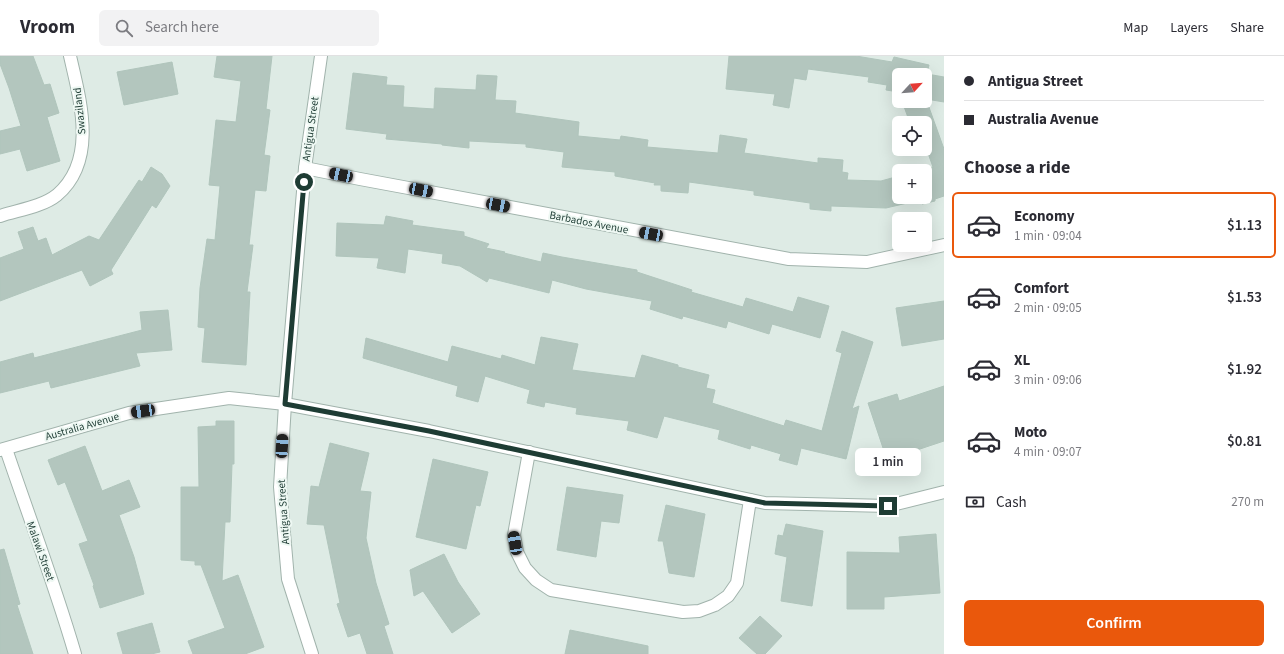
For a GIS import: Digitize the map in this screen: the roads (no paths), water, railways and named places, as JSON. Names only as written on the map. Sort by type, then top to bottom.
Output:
[{"type":"street","name":"Swaziland","points":[[0,216],[41,204],[57,195],[68,182],[76,168],[82,150],[82,126],[79,98],[70,56]]},
{"type":"street","name":"Antigua Street","points":[[312,654],[288,579],[280,487],[285,404],[305,168],[321,56]]},
{"type":"street","name":"Barbados Avenue","points":[[305,168],[789,259],[867,262],[944,245]]},
{"type":"street","name":"Australia Avenue","points":[[3,450],[129,413],[229,398],[285,404],[429,431],[765,503],[888,506],[944,492]]},
{"type":"street","name":"Malawi Street","points":[[3,450],[25,506],[61,608],[75,654]]},
{"type":"street","points":[[528,452],[514,534],[517,552],[525,568],[536,580],[551,590],[683,612],[698,611],[715,605],[728,596],[738,583],[750,500]]}]
